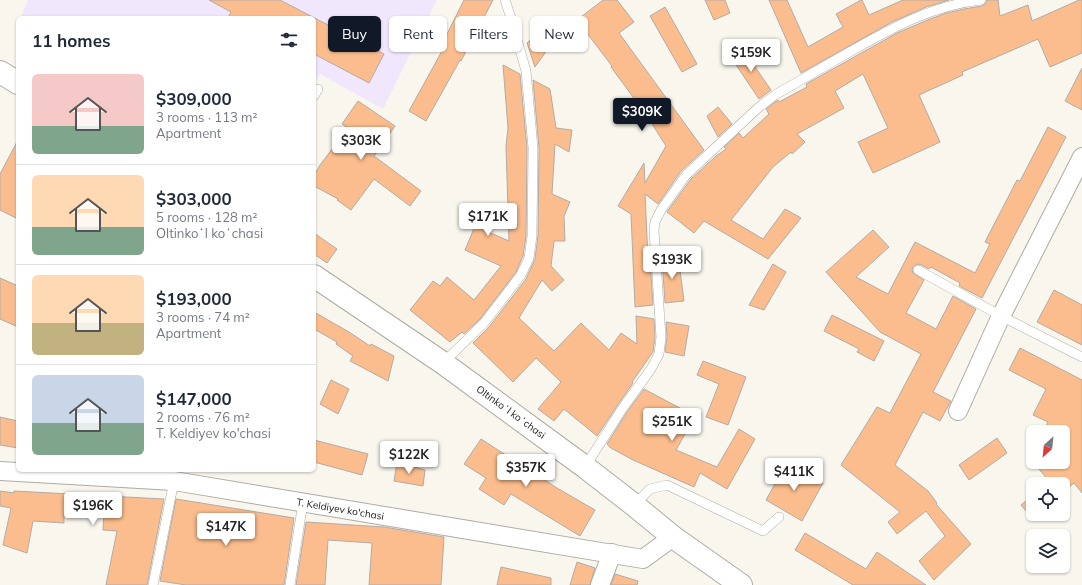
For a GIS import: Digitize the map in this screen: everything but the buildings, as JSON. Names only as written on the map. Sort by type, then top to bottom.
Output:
[{"type":"main road","points":[[0,72],[16,82]]},
{"type":"main road","name":"Oltinkoʻl koʻchasi","points":[[316,277],[443,363],[585,467],[673,537],[740,585]]},
{"type":"street","points":[[958,411],[1001,316],[1082,157]]},
{"type":"street","name":"T. Keldiyev ko'chasi","points":[[0,471],[16,472]]},
{"type":"street","name":"T. Keldiyev ko'chasi","points":[[17,472],[174,481],[643,559],[673,537]]},
{"type":"street","points":[[600,585],[612,553]]},
{"type":"lane","points":[[443,363],[484,323],[521,275],[529,258],[532,236],[533,148],[526,71],[505,0]]},
{"type":"lane","points":[[585,467],[622,409],[650,369],[658,354],[661,337],[654,230],[655,222],[661,210],[686,176],[759,107],[775,95],[883,32],[927,12],[981,0]]},
{"type":"lane","points":[[918,270],[1001,316],[1082,357]]},
{"type":"lane","points":[[153,585],[174,481]]},
{"type":"lane","points":[[634,505],[650,489],[667,486],[763,531],[779,517]]},
{"type":"lane","points":[[290,585],[304,502]]},
{"type":"shaded area","points":[[28,0],[437,0],[429,16],[389,16],[389,52],[411,52],[383,109],[320,74],[316,80],[316,16],[21,16]]}]
